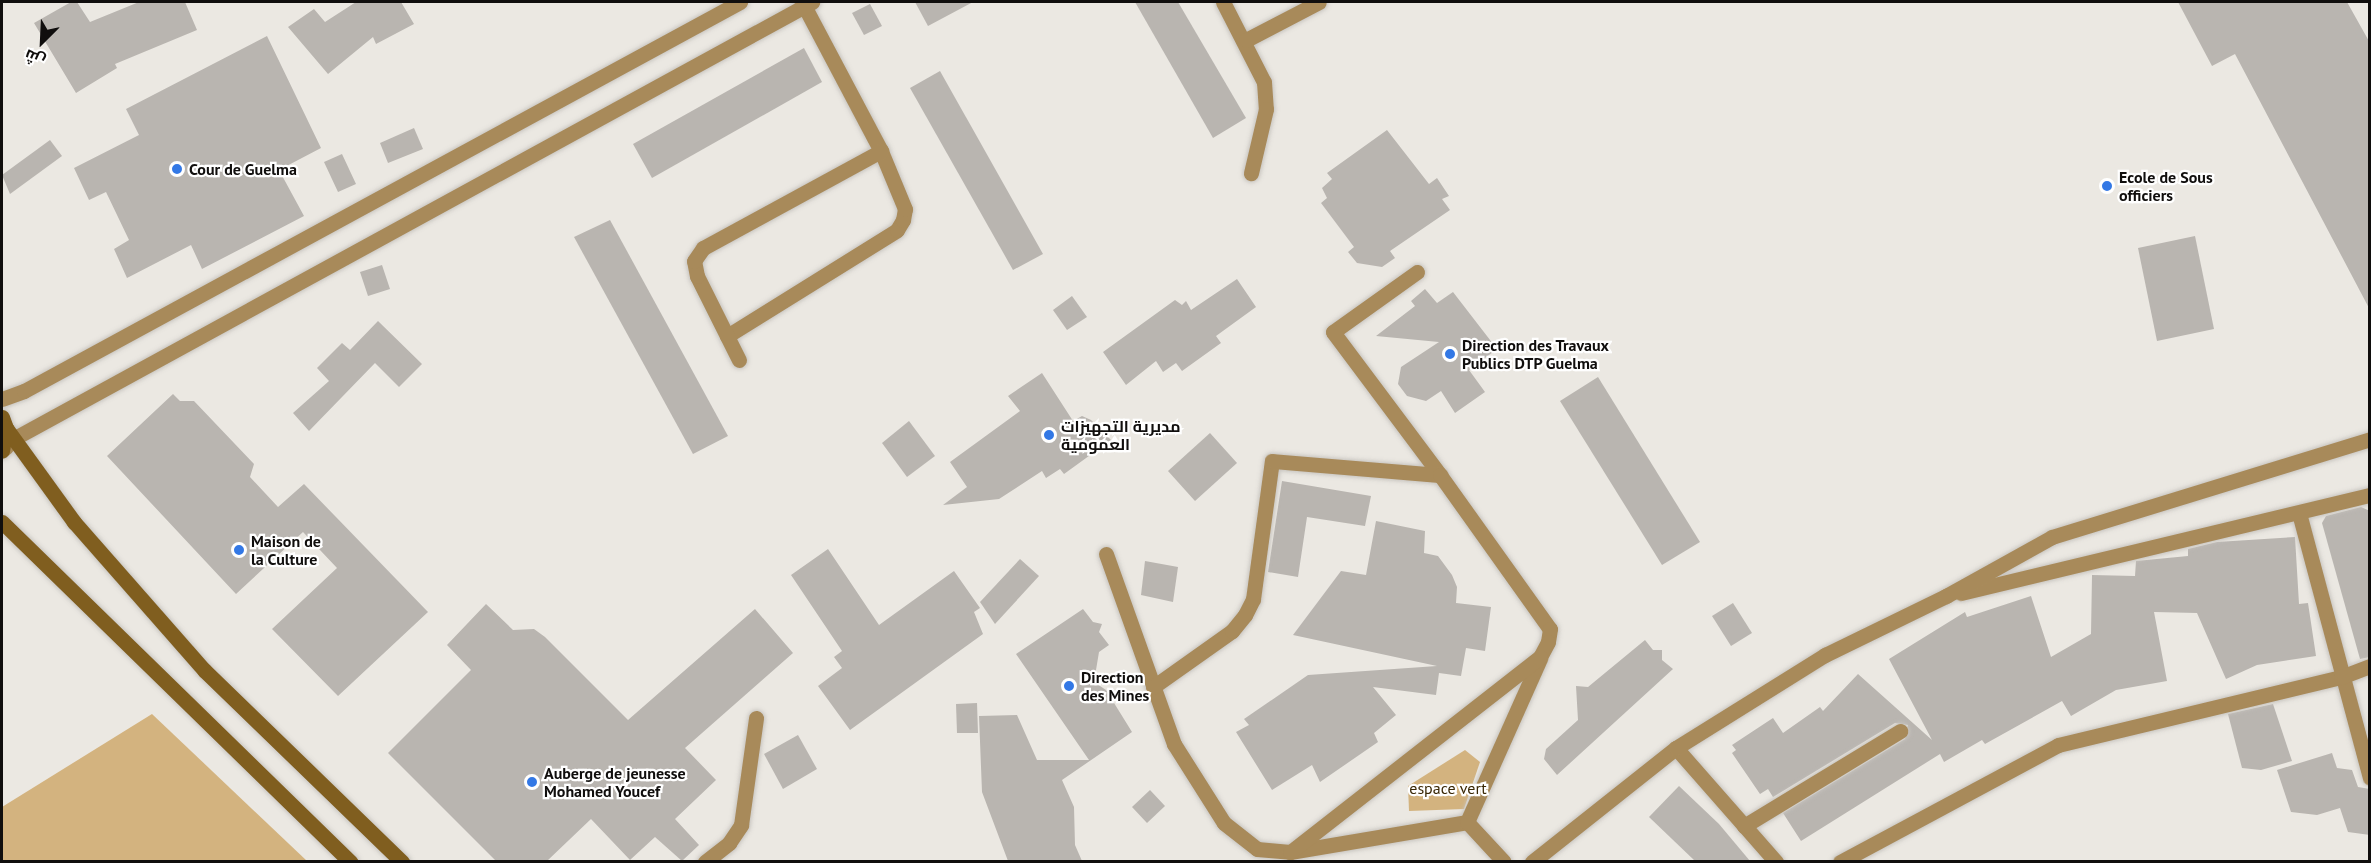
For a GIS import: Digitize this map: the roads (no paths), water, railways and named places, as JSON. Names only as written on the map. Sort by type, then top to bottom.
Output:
[{"type":"street","points":[[2,399],[24,391],[740,2]]},
{"type":"street","points":[[1223,2],[1246,40],[1264,82],[1266,109],[1251,173]]},
{"type":"street","points":[[1246,40],[1319,2]]},
{"type":"street","points":[[7,428],[806,3],[881,151],[904,209],[897,230],[727,336]]},
{"type":"street","points":[[739,360],[697,276],[694,261],[703,248],[881,151]]},
{"type":"street","points":[[1417,272],[1333,332],[1550,629],[1543,651],[1467,822]]},
{"type":"street","points":[[2,452],[7,428]]},
{"type":"street","points":[[7,428],[74,522],[204,670],[402,861]]},
{"type":"street","points":[[1532,861],[1676,748],[1825,655],[1946,596],[2052,537],[2370,439]]},
{"type":"street","points":[[1153,687],[1232,631],[1245,615],[1253,599],[1272,461],[1440,476]]},
{"type":"street","points":[[1946,596],[2370,495]]},
{"type":"street","points":[[2299,513],[2370,778]]},
{"type":"street","points":[[2,522],[351,861]]},
{"type":"street","points":[[1106,554],[1174,744],[1224,824],[1257,849],[1290,852],[1467,822]]},
{"type":"street","points":[[1290,852],[1543,651]]},
{"type":"street","points":[[1840,861],[2058,745],[2342,677],[2370,666]]},
{"type":"street","points":[[705,861],[729,843],[741,825],[756,718]]},
{"type":"street","points":[[1744,825],[1900,731]]},
{"type":"street","points":[[1676,748],[1776,861]]},
{"type":"street","points":[[1467,822],[1504,861]]},
{"type":"place","name":"Cour de Guelma","points":[[177,169]]},
{"type":"place","name":"Ecole de Sous officiers","points":[[2107,186]]},
{"type":"place","name":"Direction des Travaux Publics DTP Guelma","points":[[1450,354]]},
{"type":"place","name":"مديرية التجهيزات العمومية","points":[[1049,435]]},
{"type":"place","name":"Maison de la Culture","points":[[239,550]]},
{"type":"place","name":"Direction des Mines","points":[[1069,686]]},
{"type":"place","name":"Auberge de jeunesse Mohamed Youcef","points":[[532,782]]},
{"type":"park label","name":"espace vert","points":[[1448,788]]}]
